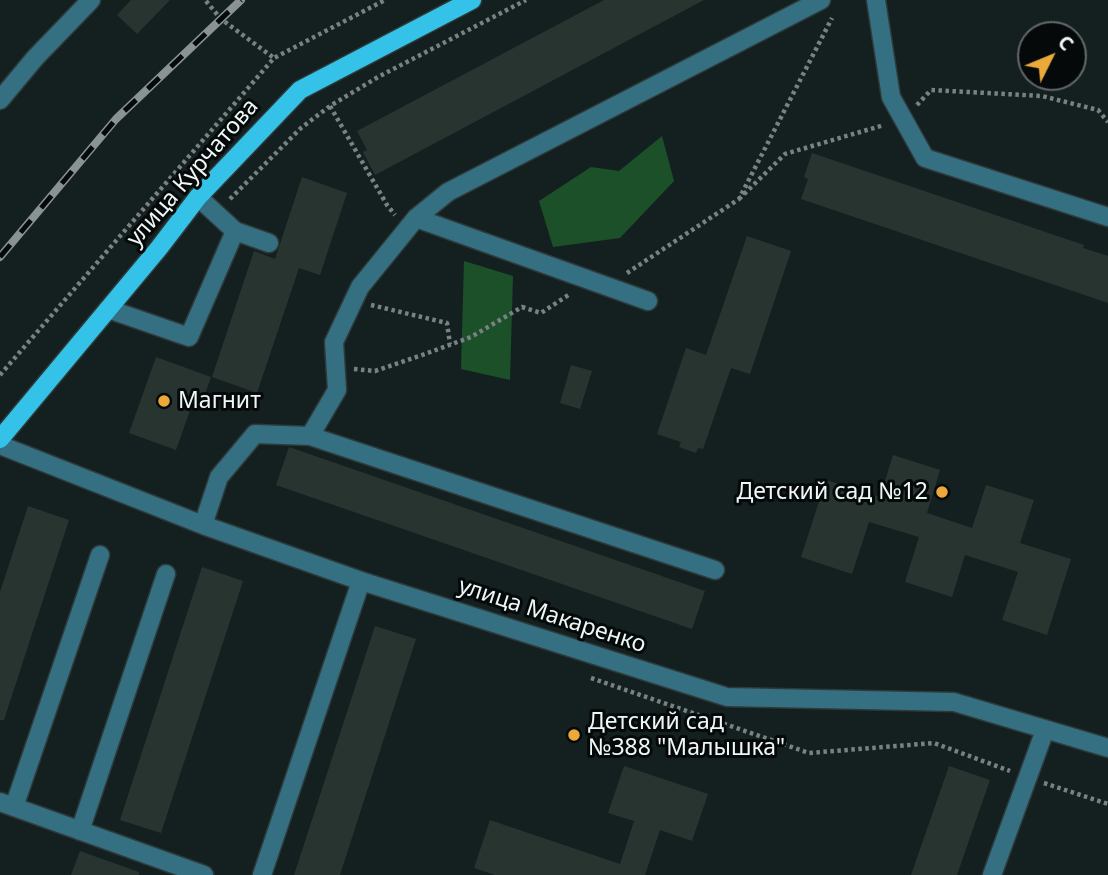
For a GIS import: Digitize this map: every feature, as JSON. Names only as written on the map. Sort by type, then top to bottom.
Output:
[{"type":"main road","name":"улица Курчатова","points":[[0,439],[198,197],[300,90],[472,0]]},
{"type":"street","points":[[0,100],[35,58],[92,0]]},
{"type":"street","points":[[310,436],[337,390],[334,342],[360,287],[412,224],[448,192],[821,0]]},
{"type":"street","points":[[876,0],[891,97],[925,158],[1108,217]]},
{"type":"street","points":[[198,197],[235,231],[269,243]]},
{"type":"street","points":[[412,224],[610,286],[648,301]]},
{"type":"street","points":[[108,309],[189,337],[235,231]]},
{"type":"street","points":[[204,525],[219,477],[255,435],[310,436],[715,570]]},
{"type":"street","name":"улица Макаренко","points":[[0,445],[204,525],[361,581],[727,697],[954,702],[1108,748]]},
{"type":"street","points":[[100,555],[7,804],[204,875]]},
{"type":"street","points":[[80,831],[166,574]]},
{"type":"street","points":[[262,875],[361,581]]},
{"type":"street","points":[[992,875],[1045,730]]},
{"type":"path","points":[[0,375],[274,58],[385,0]]},
{"type":"path","points":[[206,1],[221,19],[274,58]]},
{"type":"path","points":[[610,286],[739,198],[835,12]]},
{"type":"path","points":[[330,106],[387,205],[412,224]]},
{"type":"path","points":[[335,368],[375,371],[471,337],[522,307],[541,313],[591,280]]},
{"type":"path","points":[[353,301],[447,323],[450,344]]},
{"type":"green space","points":[[662,136],[674,181],[620,238],[553,247],[539,201],[591,167],[619,171]]},
{"type":"green space","points":[[464,261],[513,276],[510,380],[461,369]]},
{"type":"building","points":[[131,0],[170,0],[137,34],[117,15]]},
{"type":"building","points":[[604,0],[704,0],[375,175],[363,152],[367,150],[357,131]]},
{"type":"building","points":[[812,153],[1084,245],[1083,248],[1108,256],[1108,303],[801,199],[808,179],[804,177]]},
{"type":"building","points":[[302,177],[347,193],[320,275],[299,268],[257,393],[212,377],[254,251],[275,259]]},
{"type":"building","points":[[747,236],[791,251],[750,374],[731,368],[703,449],[698,448],[696,453],[679,447],[681,442],[657,434],[686,348],[706,355]]},
{"type":"building","points":[[156,357],[211,377],[201,405],[193,402],[176,450],[129,433]]},
{"type":"building","points":[[571,365],[592,371],[580,409],[560,403]]},
{"type":"building","points":[[289,447],[705,591],[692,629],[276,485]]},
{"type":"building","points":[[893,455],[940,470],[927,513],[972,528],[986,485],[1034,500],[1020,543],[1071,559],[1047,635],[1002,620],[1018,572],[965,555],[952,597],[905,582],[919,537],[869,522],[852,574],[801,557],[826,480],[880,497]]},
{"type":"building","points":[[28,506],[69,520],[4,720],[0,720],[0,592]]},
{"type":"building","points":[[202,567],[243,581],[161,833],[120,820]]},
{"type":"building","points":[[375,626],[416,639],[340,875],[294,875]]},
{"type":"building","points":[[624,766],[708,794],[692,841],[660,830],[645,875],[495,875],[474,868],[490,820],[620,864],[634,821],[608,813]]},
{"type":"building","points":[[949,766],[990,780],[957,875],[911,875]]},
{"type":"building","points":[[80,851],[139,872],[139,875],[71,875]]},
{"type":"railway","points":[[0,257],[116,119],[241,0]]},
{"type":"place","name":"Магнит","points":[[164,401]]},
{"type":"place","name":"Детский сад №12","points":[[942,492]]},
{"type":"place","name":"Детский сад №388 \"Малышка\"","points":[[574,735]]}]
